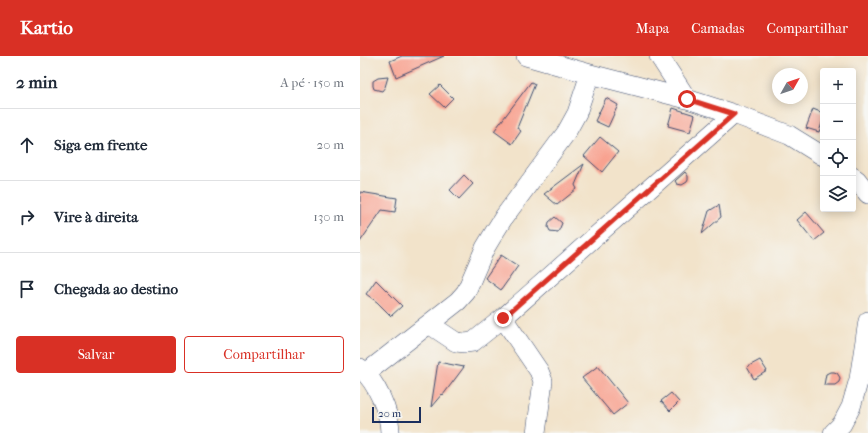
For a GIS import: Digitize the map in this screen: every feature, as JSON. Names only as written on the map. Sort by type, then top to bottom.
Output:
[{"type":"street","points":[[526,56],[547,59],[590,74],[687,99],[734,114],[789,135],[820,154]]},
{"type":"street","points":[[659,56],[687,99]]},
{"type":"street","points":[[390,433],[388,416],[377,390],[363,371],[429,324],[458,301],[466,292],[485,248],[504,217],[566,133],[577,113],[590,74]]},
{"type":"street","points":[[429,324],[456,342],[473,342],[503,318],[734,114]]},
{"type":"street","points":[[856,179],[868,194]]},
{"type":"street","points":[[503,318],[539,371],[543,381],[536,433]]},
{"type":"street","points":[[833,433],[842,424],[851,407],[859,379],[868,321]]},
{"type":"building","points":[[402,56],[444,56],[396,77],[390,61]]},
{"type":"building","points":[[388,77],[382,91],[374,89],[373,81],[378,78]]},
{"type":"building","points":[[531,82],[535,84],[517,128],[521,131],[512,144],[494,131]]},
{"type":"building","points":[[440,85],[453,98],[444,107],[430,94]]},
{"type":"building","points":[[606,98],[618,105],[608,127],[595,121]]},
{"type":"building","points":[[673,108],[695,115],[690,132],[668,126]]},
{"type":"building","points":[[813,109],[820,112],[819,132],[806,128]]},
{"type":"building","points":[[600,137],[618,152],[602,172],[584,156]]},
{"type":"building","points":[[584,164],[575,185],[577,189],[557,205],[544,194]]},
{"type":"building","points":[[685,172],[688,176],[687,182],[682,185],[677,184],[675,181]]},
{"type":"building","points":[[464,175],[473,184],[459,199],[450,190]]},
{"type":"building","points":[[360,192],[397,198],[395,212],[382,210],[360,242]]},
{"type":"building","points":[[719,205],[721,217],[702,234],[709,211]]},
{"type":"building","points":[[806,212],[824,233],[814,241],[797,220]]},
{"type":"building","points":[[555,217],[562,223],[558,232],[550,231],[548,227],[549,222]]},
{"type":"building","points":[[501,255],[518,266],[501,290],[485,278]]},
{"type":"building","points":[[376,280],[402,306],[391,316],[377,302],[366,294]]},
{"type":"building","points":[[760,360],[767,371],[754,379],[747,367]]},
{"type":"building","points":[[438,362],[464,367],[443,395],[442,394],[431,407]]},
{"type":"building","points":[[598,366],[628,403],[613,415],[582,378]]},
{"type":"building","points":[[830,372],[837,373],[840,378],[839,382],[835,385],[824,385],[826,374]]},
{"type":"building","points":[[671,393],[679,402],[670,411],[661,401]]},
{"type":"route","points":[[503,318],[734,114],[687,99]]}]
